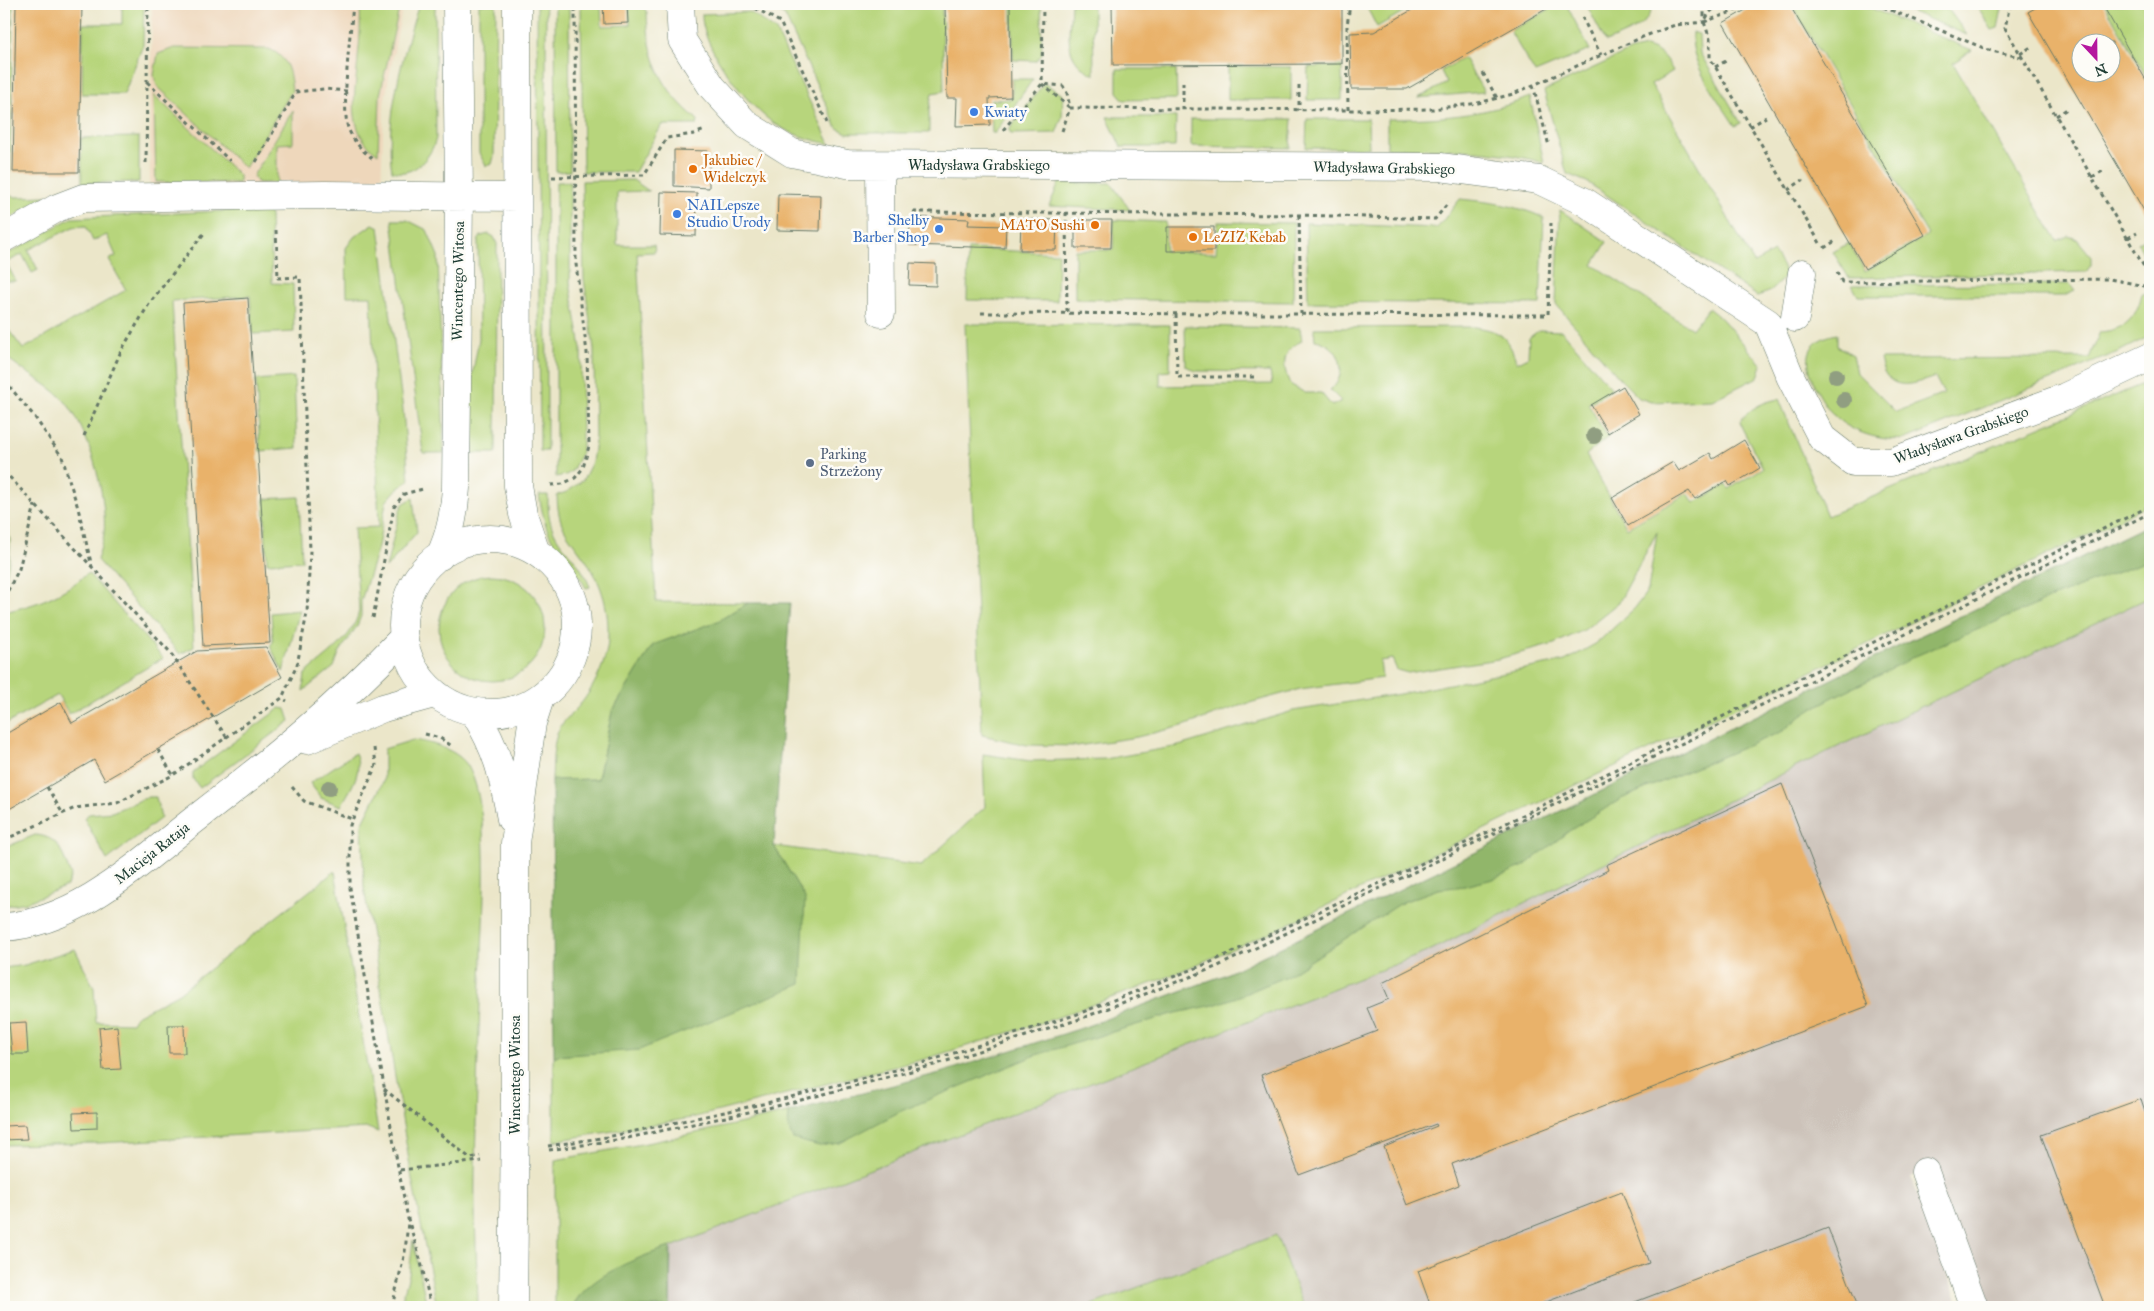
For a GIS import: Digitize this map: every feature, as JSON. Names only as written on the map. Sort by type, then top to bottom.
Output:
[{"type":"street","name":"Wincentego Witosa","points":[[440,556],[453,521],[456,488],[459,196],[457,4]]},
{"type":"street","points":[[517,4],[518,486],[523,514],[535,550],[564,579],[575,603],[578,630],[572,656],[560,680],[540,698],[520,708],[497,713],[474,712],[446,702],[434,694],[419,678],[409,659],[403,638],[404,610],[414,583],[432,561],[456,546],[478,540],[500,539],[535,550]]},
{"type":"street","name":"Władysława Grabskiego","points":[[680,4],[682,40],[712,87],[747,125],[792,153],[847,164],[880,165],[1440,167],[1539,180],[1585,202],[1768,324],[1790,376],[1822,438],[1852,462],[1891,462],[2065,397],[2150,357]]},
{"type":"street","points":[[880,165],[881,313]]},
{"type":"street","points":[[4,238],[57,208],[83,198],[255,186],[517,197]]},
{"type":"street","points":[[1796,318],[1802,273]]},
{"type":"street","name":"Macieja Rataja","points":[[4,927],[41,921],[105,889],[285,750],[366,678],[403,638]]},
{"type":"street","name":"Macieja Rataja","points":[[285,750],[383,708],[434,694]]},
{"type":"street","name":"Wincentego Witosa","points":[[513,1307],[515,843],[532,723],[540,698]]},
{"type":"street","name":"Wincentego Witosa","points":[[474,712],[490,737],[501,766],[515,843]]},
{"type":"street","points":[[1925,1172],[1974,1307]]},
{"type":"path","points":[[146,167],[148,4]]},
{"type":"path","points":[[352,4],[347,91],[348,127],[363,152],[378,161]]},
{"type":"path","points":[[544,485],[562,484],[575,478],[583,468],[589,446],[588,353],[576,264],[575,4]]},
{"type":"path","points":[[748,4],[780,22],[832,134]]},
{"type":"path","points":[[1001,134],[1042,84],[1043,4]]},
{"type":"path","points":[[1348,110],[1346,26],[1350,4]]},
{"type":"path","points":[[1704,4],[1704,22],[1710,39],[1710,58],[1828,257]]},
{"type":"path","points":[[1704,22],[1719,4]]},
{"type":"path","points":[[1042,84],[1070,108],[1433,109],[1478,103],[1513,94],[1675,25],[1704,22],[1729,13],[1745,4]]},
{"type":"path","points":[[1876,4],[1991,51],[2021,56]]},
{"type":"path","points":[[2020,4],[2010,5],[2005,28],[2150,277]]},
{"type":"path","points":[[1582,17],[1601,55]]},
{"type":"path","points":[[2021,56],[2031,47]]},
{"type":"path","points":[[1715,67],[1726,61]]},
{"type":"path","points":[[1483,73],[1497,98]]},
{"type":"path","points":[[4,840],[75,808],[117,803],[173,775],[282,698],[296,665],[307,613],[310,551],[300,277],[278,278],[276,217],[255,186],[147,82]]},
{"type":"path","points":[[1183,82],[1183,109]]},
{"type":"path","points":[[1042,84],[1063,86],[1068,93],[1070,108],[1061,133]]},
{"type":"path","points":[[1299,85],[1299,110]]},
{"type":"path","points":[[255,186],[296,92],[324,89],[347,91]]},
{"type":"path","points":[[2056,116],[2067,109]]},
{"type":"path","points":[[1750,126],[1766,117]]},
{"type":"path","points":[[552,177],[644,175],[668,138],[694,134],[713,127]]},
{"type":"path","points":[[2092,177],[2103,171]]},
{"type":"path","points":[[4,179],[11,181]]},
{"type":"path","points":[[1788,190],[1802,180]]},
{"type":"path","points":[[880,213],[918,211],[1066,212],[1435,219],[1452,199]]},
{"type":"path","points":[[1066,212],[1066,313]]},
{"type":"path","points":[[1299,215],[1301,314]]},
{"type":"path","points":[[981,313],[1548,315],[1551,221]]},
{"type":"path","points":[[84,436],[121,350],[149,304],[209,226]]},
{"type":"path","points":[[2128,238],[2137,233]]},
{"type":"path","points":[[1823,249],[1837,240]]},
{"type":"path","points":[[1833,265],[1842,282],[2110,279],[2150,287]]},
{"type":"path","points":[[1176,314],[1177,377],[1258,377]]},
{"type":"path","points":[[4,380],[34,416],[62,457],[78,508],[92,568]]},
{"type":"path","points":[[4,471],[170,652],[227,738]]},
{"type":"path","points":[[379,582],[394,507],[404,494],[428,489]]},
{"type":"path","points":[[4,598],[19,569],[35,505]]},
{"type":"path","points":[[538,1147],[607,1137],[767,1103],[919,1064],[1075,1015],[1209,963],[1476,838],[2150,506]]},
{"type":"path","points":[[545,1151],[623,1139],[786,1104],[934,1065],[1077,1020],[1216,968],[1799,687],[2150,513]]},
{"type":"path","points":[[282,698],[289,702]]},
{"type":"path","points":[[416,731],[440,738],[455,748]]},
{"type":"path","points":[[372,741],[376,765],[352,819],[349,855],[352,902],[408,1219],[421,1262],[431,1307]]},
{"type":"path","points":[[158,750],[173,775]]},
{"type":"path","points":[[290,784],[304,801],[352,819]]},
{"type":"path","points":[[47,787],[63,814]]},
{"type":"path","points":[[384,1089],[470,1158],[490,1155]]},
{"type":"path","points":[[400,1170],[486,1160]]},
{"type":"path","points":[[392,1307],[405,1252],[408,1219]]},
{"type":"shaded area","points":[[152,4],[403,4],[384,104],[381,191],[150,184]]},
{"type":"shaded area","points":[[2150,597],[2150,1307],[1986,1307],[1925,1172],[1911,1177],[1960,1307],[1304,1307],[1276,1235],[1086,1307],[670,1307],[670,1247],[1427,952],[1802,764]]},
{"type":"green space","points":[[4,4],[13,4],[10,172],[4,171]]},
{"type":"green space","points":[[122,4],[144,4],[143,45],[124,94],[82,94],[83,24],[122,24]]},
{"type":"green space","points":[[360,4],[400,4],[380,95],[378,154],[367,145],[360,134],[354,110],[360,37]]},
{"type":"green space","points":[[419,4],[435,4],[436,138],[431,152],[421,164],[408,171],[392,171],[390,152],[393,109],[407,43]]},
{"type":"green space","points":[[479,4],[496,4],[494,156],[492,164],[486,166],[479,153]]},
{"type":"green space","points":[[537,4],[545,4],[546,13],[547,451],[540,451]]},
{"type":"green space","points":[[555,4],[569,4],[570,171],[556,172]]},
{"type":"green space","points":[[581,4],[601,7],[602,26],[630,25],[629,4],[640,4],[647,12],[650,44],[659,72],[675,97],[698,120],[697,125],[662,125],[635,172],[583,172]]},
{"type":"green space","points":[[766,4],[942,4],[944,91],[932,93],[929,109],[929,133],[847,133],[837,128],[785,16]]},
{"type":"green space","points":[[1012,4],[1041,4],[1042,55],[1035,61],[1013,60]]},
{"type":"green space","points":[[1071,4],[1093,4],[1094,75],[1076,61],[1072,53],[1069,36]]},
{"type":"green space","points":[[1365,4],[1417,4],[1377,27]]},
{"type":"green space","points":[[1559,4],[1566,4],[1590,50],[1535,73],[1510,31]]},
{"type":"green space","points":[[1586,4],[1653,4],[1646,19],[1635,29],[1606,42]]},
{"type":"green space","points":[[1791,4],[1861,4],[1972,50],[1953,63],[2057,241],[2068,236],[2077,239],[2091,256],[2091,265],[2086,272],[1849,278],[1833,252],[1849,243],[1865,271],[1928,235]]},
{"type":"green space","points":[[1893,4],[1920,4],[1923,8],[1948,9],[1967,35]]},
{"type":"green space","points":[[1976,4],[2003,4],[1998,28],[1992,30]]},
{"type":"green space","points":[[2104,4],[2150,4],[2150,83],[2122,32]]},
{"type":"green space","points":[[750,12],[776,31],[830,144],[795,134],[781,128],[764,116],[740,90],[717,58],[703,27],[702,14]]},
{"type":"green space","points":[[1692,32],[1699,34],[1700,53],[1741,123],[1735,126],[1700,70],[1695,58]]},
{"type":"green space","points":[[1646,47],[1662,56],[1673,71],[1651,84],[1754,263],[1774,252],[1784,269],[1785,277],[1769,292],[1757,296],[1587,182],[1567,174],[1544,91],[1632,50]]},
{"type":"green space","points":[[174,48],[269,49],[280,56],[287,66],[292,91],[245,168],[157,86],[154,75],[158,54]]},
{"type":"green space","points":[[1464,58],[1484,92],[1418,98],[1447,83],[1441,71]]},
{"type":"green space","points":[[1228,66],[1291,67],[1291,100],[1228,100]]},
{"type":"green space","points":[[1342,66],[1342,100],[1307,100],[1308,67]]},
{"type":"green space","points":[[1117,69],[1176,69],[1177,99],[1124,100],[1117,92]]},
{"type":"green space","points":[[1012,79],[1033,79],[995,133],[992,133],[991,100],[1012,99]]},
{"type":"green space","points":[[1044,83],[1063,95],[1062,117],[1056,133],[1011,134],[1009,130]]},
{"type":"green space","points":[[154,95],[239,175],[239,183],[156,182]]},
{"type":"green space","points":[[1530,97],[1544,163],[1505,154],[1486,152],[1387,148],[1387,119],[1460,115],[1495,108]]},
{"type":"green space","points":[[293,110],[293,143],[277,144],[277,183],[258,183],[253,176]]},
{"type":"green space","points":[[1107,117],[1176,117],[1175,147],[1121,147]]},
{"type":"green space","points":[[1191,119],[1292,119],[1290,148],[1191,146]]},
{"type":"green space","points":[[1307,119],[1368,119],[1369,148],[1306,148]]},
{"type":"green space","points":[[139,137],[139,182],[82,183],[81,138]]},
{"type":"green space","points":[[633,180],[649,191],[617,192],[617,245],[654,245],[655,252],[637,253],[656,602],[748,603],[718,621],[653,645],[612,712],[598,779],[552,780],[553,753],[557,733],[562,723],[583,701],[596,680],[606,654],[608,638],[606,608],[601,589],[593,571],[562,524],[557,495],[567,492],[583,480],[592,462],[595,442],[594,349],[584,279],[582,181]]},
{"type":"green space","points":[[556,182],[570,182],[570,283],[581,348],[582,445],[581,454],[572,471],[566,475],[556,477]]},
{"type":"green space","points":[[1059,183],[1111,183],[1130,210],[1049,206]]},
{"type":"green space","points":[[4,195],[17,197],[47,196],[4,222]]},
{"type":"green space","points":[[1460,199],[1513,207],[1544,218],[1540,304],[1308,302],[1306,223],[1437,228]]},
{"type":"green space","points":[[267,209],[270,216],[272,283],[293,284],[294,332],[253,334],[250,296],[172,301],[194,647],[180,654],[97,560],[104,534],[103,501],[94,462],[80,425],[62,398],[4,355],[4,324],[23,349],[126,290],[109,260],[116,256],[107,235],[93,241],[86,226],[73,227],[28,250],[38,270],[32,273],[22,254],[6,263],[16,281],[4,281],[4,256],[71,218]]},
{"type":"green space","points":[[1560,210],[1607,242],[1593,265],[1692,329],[1708,308],[1722,319],[1762,365],[1758,377],[1712,400],[1651,402],[1639,398],[1620,379],[1556,304]]},
{"type":"green space","points":[[392,220],[407,220],[427,230],[438,256],[444,453],[423,453]]},
{"type":"green space","points":[[1114,220],[1166,222],[1165,251],[1216,253],[1218,222],[1294,223],[1293,302],[1075,299],[1075,250],[1113,250]]},
{"type":"green space","points":[[373,224],[379,227],[403,410],[409,481],[397,489],[386,502],[378,547],[361,601],[361,616],[357,626],[339,653],[334,667],[303,691],[305,674],[338,646],[356,621],[359,611],[354,528],[379,527],[371,296],[347,296],[346,248],[354,237]]},
{"type":"green space","points":[[489,234],[494,237],[497,244],[496,453],[466,453],[466,409],[479,339],[478,241],[481,236]]},
{"type":"green space","points":[[2150,235],[2150,266],[2138,243]]},
{"type":"green space","points":[[968,249],[1058,253],[1057,301],[967,300]]},
{"type":"green space","points":[[2069,284],[2075,291],[2064,296],[1858,296],[1852,285]]},
{"type":"green space","points":[[2142,293],[2150,294],[2150,336],[2118,352],[1906,439],[1880,438],[1847,426],[1834,415],[1820,397],[1811,374],[1809,354],[1813,346],[1821,339],[1837,334],[1837,346],[1853,355],[1857,373],[1896,412],[1944,394],[1935,377],[1917,383],[1901,384],[1894,382],[1883,370],[1880,359],[2089,358],[2100,332],[2116,329],[2128,321],[2137,309]]},
{"type":"green space","points":[[965,324],[1170,325],[1170,371],[1160,372],[1160,386],[1272,384],[1270,372],[1196,371],[1186,366],[1185,326],[1300,328],[1302,341],[1290,349],[1285,359],[1290,384],[1305,393],[1321,393],[1332,406],[1341,401],[1330,390],[1340,376],[1340,360],[1331,347],[1315,340],[1314,328],[1475,327],[1492,331],[1503,337],[1511,347],[1517,363],[1528,357],[1529,338],[1539,330],[1562,331],[1612,389],[1588,404],[1608,437],[1586,455],[1627,528],[1688,493],[1694,503],[1726,485],[1729,489],[1763,468],[1740,421],[1753,409],[1773,400],[1779,399],[1827,516],[2150,381],[2150,504],[1835,660],[1276,930],[1163,979],[1053,1019],[925,1059],[691,1118],[554,1141],[554,1056],[642,1049],[805,898],[774,846],[921,866],[985,807],[983,754],[1030,761],[1105,759],[1179,746],[1293,711],[1400,694],[1565,661],[1597,643],[1635,608],[1648,590],[1657,532],[1619,602],[1584,630],[1554,644],[1498,659],[1408,673],[1397,670],[1392,659],[1380,661],[1382,678],[1300,689],[1242,705],[1186,725],[1137,737],[1077,746],[1027,745],[982,735]]},
{"type":"green space","points":[[294,377],[297,448],[260,451],[256,380]]},
{"type":"green space","points":[[539,495],[548,495],[551,526],[562,545],[584,573],[590,587],[586,588],[551,538],[544,520]]},
{"type":"green space","points":[[299,497],[302,561],[267,563],[264,499]]},
{"type":"green space","points":[[413,498],[417,532],[386,568],[400,510],[403,504]]},
{"type":"green space","points":[[4,515],[9,532],[10,550],[4,584]]},
{"type":"green space","points":[[2150,524],[2150,597],[1802,764],[1427,952],[671,1247],[670,1307],[555,1307],[555,1160],[688,1135],[886,1088],[951,1070],[1080,1029],[1222,976]]},
{"type":"green space","points":[[2150,524],[2150,560],[2069,591],[1913,657],[1813,708],[1783,731],[1621,799],[1569,831],[1524,866],[1493,879],[1465,886],[1438,889],[1403,902],[1285,977],[1214,1005],[1176,1013],[1036,1055],[901,1111],[840,1143],[819,1146],[793,1139],[788,1127],[789,1112],[940,1073],[1079,1029],[1222,976]]},
{"type":"green space","points":[[88,573],[163,658],[69,714],[58,695],[4,725],[4,612],[49,598],[79,581]]},
{"type":"green space","points":[[492,575],[512,579],[530,590],[541,608],[545,628],[541,648],[530,666],[512,677],[492,681],[472,677],[454,666],[443,648],[439,628],[443,608],[454,590],[472,579]]},
{"type":"green space","points":[[748,603],[790,603],[774,846],[805,898],[801,984],[639,1050],[554,1056],[552,780],[598,779],[612,712],[653,645],[718,621]]},
{"type":"green space","points":[[300,610],[283,672],[270,646],[273,642],[271,613]]},
{"type":"green space","points":[[280,708],[286,709],[290,721],[200,788],[193,779],[193,772]]},
{"type":"green space","points":[[413,740],[444,748],[459,756],[465,762],[476,786],[483,833],[484,886],[475,1171],[478,1307],[437,1307],[412,1179],[364,888],[362,824],[384,780],[384,749]]},
{"type":"green space","points":[[355,753],[358,767],[357,774],[341,806],[321,798],[310,783]]},
{"type":"green space","points":[[148,797],[156,797],[161,818],[107,860],[84,818],[89,814],[112,812]]},
{"type":"green space","points":[[35,835],[44,836],[56,843],[71,875],[67,886],[27,902],[4,906],[4,848]]},
{"type":"green space","points":[[335,871],[378,1132],[368,1128],[100,1143],[4,1145],[4,968],[25,965],[75,949],[94,988],[96,1022],[132,1023],[136,1016],[179,993]]},
{"type":"green space","points":[[1276,1235],[1304,1307],[1086,1307]]},
{"type":"green space","points":[[413,1240],[427,1307],[400,1307],[409,1275]]},
{"type":"green space","points":[[670,1247],[670,1307],[572,1307],[579,1296],[590,1286],[615,1269],[643,1256]]},
{"type":"building","points":[[16,4],[82,4],[79,172],[13,172]]},
{"type":"building","points":[[603,4],[627,4],[628,23],[604,24]]},
{"type":"building","points":[[945,4],[1010,4],[1011,97],[989,98],[990,125],[956,126],[957,98],[947,98]]},
{"type":"building","points":[[1112,4],[1342,4],[1342,64],[1113,65]]},
{"type":"building","points":[[1422,4],[1555,4],[1407,89],[1351,89],[1350,33],[1374,32]]},
{"type":"building","points":[[1756,4],[1789,4],[1925,235],[1865,269],[1723,23]]},
{"type":"building","points":[[2042,4],[2102,4],[2118,32],[2072,32],[2072,82],[2122,82],[2122,39],[2150,87],[2150,221],[2028,12]]},
{"type":"building","points":[[674,150],[709,151],[709,188],[674,186]]},
{"type":"building","points":[[661,192],[697,193],[696,236],[660,235]]},
{"type":"building","points":[[778,194],[821,195],[820,231],[777,230]]},
{"type":"building","points":[[910,217],[969,219],[968,225],[1006,226],[1005,248],[909,245]]},
{"type":"building","points":[[1021,219],[1057,220],[1056,250],[1020,250]]},
{"type":"building","points":[[1075,220],[1112,220],[1111,248],[1075,248]]},
{"type":"building","points":[[1167,227],[1214,227],[1214,251],[1167,251]]},
{"type":"building","points":[[910,263],[936,264],[936,286],[909,285]]},
{"type":"building","points":[[248,298],[270,643],[203,646],[183,303]]},
{"type":"building","points":[[1623,386],[1639,414],[1608,433],[1591,405]]},
{"type":"building","points":[[1744,440],[1760,468],[1730,486],[1727,481],[1695,499],[1689,491],[1628,526],[1612,498],[1673,462],[1679,471],[1710,453],[1713,459]]},
{"type":"building","points":[[266,647],[282,677],[105,780],[94,760],[4,812],[4,735],[61,702],[72,723],[197,651]]},
{"type":"building","points":[[1782,784],[1868,1006],[1452,1164],[1459,1185],[1407,1205],[1384,1147],[1437,1126],[1436,1124],[1299,1175],[1261,1075],[1377,1031],[1367,1008],[1389,999],[1382,983],[1608,870],[1606,865]]},
{"type":"building","points":[[26,1022],[28,1054],[12,1054],[9,1023]]},
{"type":"building","points":[[168,1025],[184,1025],[185,1053],[169,1053]]},
{"type":"building","points":[[117,1026],[121,1069],[103,1070],[99,1028]]},
{"type":"building","points":[[2141,1099],[2146,1114],[2150,1113],[2150,1307],[2105,1307],[2041,1135]]},
{"type":"building","points":[[97,1112],[97,1128],[74,1129],[73,1113]]},
{"type":"building","points":[[25,1125],[27,1139],[4,1140],[4,1126]]},
{"type":"building","points":[[1622,1192],[1649,1263],[1533,1307],[1431,1307],[1418,1271]]},
{"type":"building","points":[[1828,1228],[1858,1307],[1622,1307]]},
{"type":"place","name":"Kwiaty","points":[[974,112]]},
{"type":"place","name":"Jakubiec / Widelczyk","points":[[693,169]]},
{"type":"place","name":"NAILepsze Studio Urody","points":[[677,214]]},
{"type":"place","name":"MATO Sushi","points":[[1095,225]]},
{"type":"place","name":"Shelby Barber Shop","points":[[939,229]]},
{"type":"place","name":"LeZIZ Kebab","points":[[1193,237]]},
{"type":"place","name":"Parking Strzeżony","points":[[810,463]]}]
